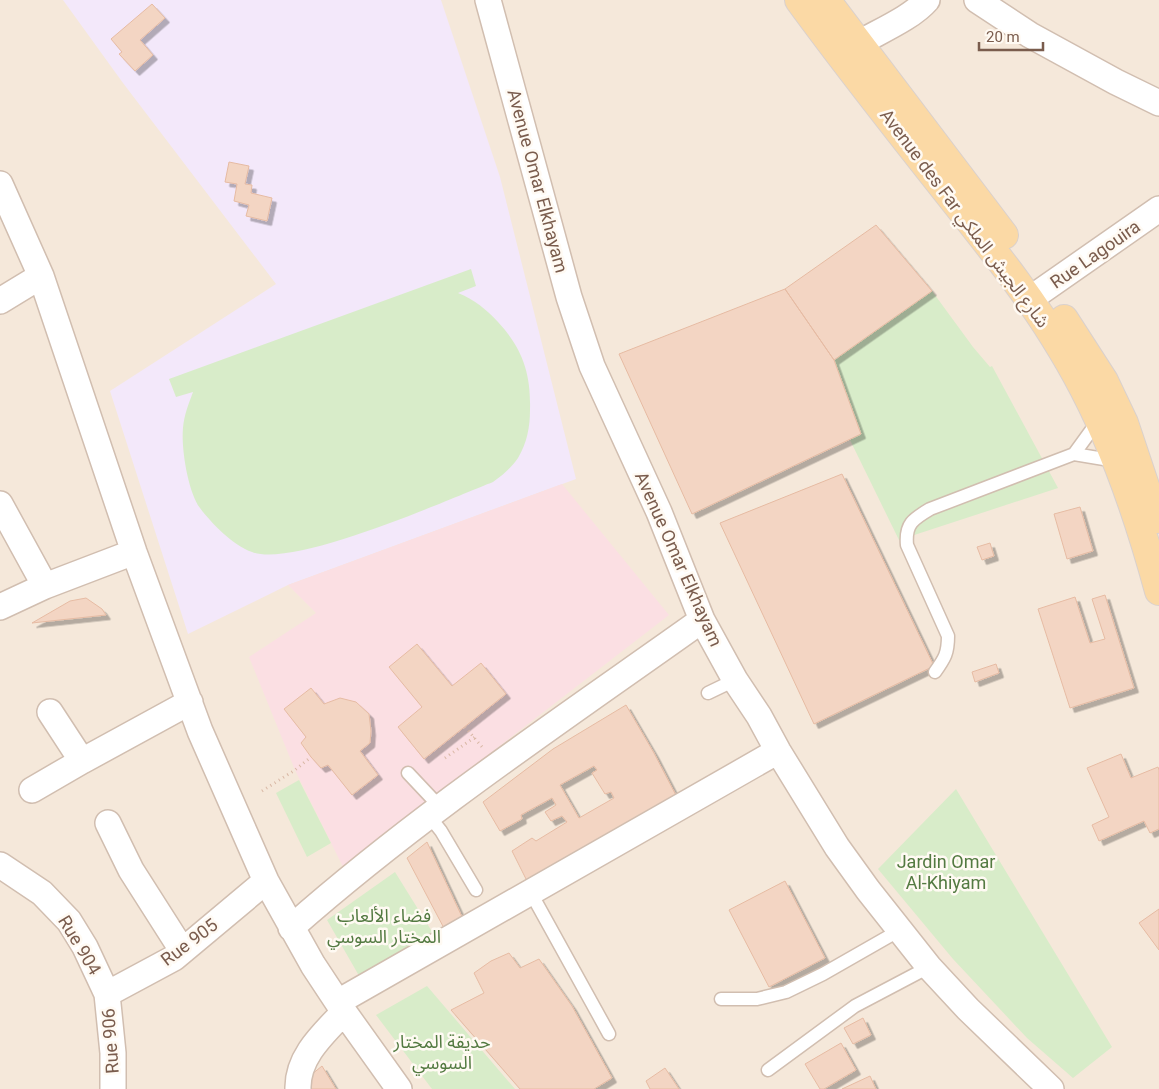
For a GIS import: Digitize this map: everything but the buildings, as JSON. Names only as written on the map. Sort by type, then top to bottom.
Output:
[{"type":"main road","name":"Avenue des Far شارع الجيش الملكي","points":[[799,0],[849,49],[1037,294],[1090,358],[1124,422],[1159,528]]},
{"type":"main road","name":"Avenue des Far شارع الجيش الملكي","points":[[826,0],[849,49]]},
{"type":"main road","name":"Avenue des Far شارع الجيش الملكي","points":[[1037,294],[1117,461],[1145,538],[1159,591]]},
{"type":"street","name":"Avenue Omar Elkhayam","points":[[488,0],[569,297],[592,366],[658,512],[702,620],[778,752],[837,847],[868,890],[928,967],[968,1009],[1051,1089]]},
{"type":"street","points":[[849,49],[904,18],[927,0]]},
{"type":"street","points":[[977,0],[1030,36],[1159,103]]},
{"type":"street","points":[[0,184],[41,276],[134,552],[200,731],[266,881],[291,928],[341,1007],[399,1089]]},
{"type":"street","name":"Rue Lagouira","points":[[1037,294],[1159,209]]},
{"type":"street","points":[[0,300],[41,276]]},
{"type":"street","points":[[0,504],[45,586]]},
{"type":"street","points":[[0,608],[45,586],[134,552]]},
{"type":"street","points":[[291,928],[344,881],[435,811],[702,620]]},
{"type":"street","points":[[32,790],[190,702]]},
{"type":"street","points":[[50,712],[82,761]]},
{"type":"street","points":[[298,1089],[303,1062],[341,1007],[531,892],[778,752]]},
{"type":"street","points":[[108,823],[131,870],[182,950]]},
{"type":"street","name":"Rue 904","points":[[0,865],[42,893],[69,921],[85,946],[107,994]]},
{"type":"street","name":"Rue 905","points":[[107,994],[174,958],[266,881]]},
{"type":"street","name":"Rue 906","points":[[107,994],[113,1053],[113,1089]]},
{"type":"lane","points":[[1074,454],[1098,421]]},
{"type":"lane","points":[[935,672],[944,660],[948,650],[948,636],[907,545],[906,533],[909,526],[918,516],[930,510],[1074,454],[1117,461]]},
{"type":"lane","points":[[708,693],[735,680]]},
{"type":"lane","points":[[408,773],[435,811],[442,831],[476,890]]},
{"type":"lane","points":[[531,892],[609,1034]]},
{"type":"lane","points":[[721,999],[757,999],[786,992],[823,974],[900,930]]},
{"type":"lane","points":[[768,1070],[855,1006],[928,967]]},
{"type":"path","points":[[465,726],[488,754]]},
{"type":"path","points":[[445,758],[475,737]]},
{"type":"path","points":[[262,791],[311,757]]},
{"type":"shaded area","points":[[0,0],[1159,0],[1159,1089],[0,1089]]},
{"type":"shaded area","points":[[63,0],[441,0],[500,177],[576,479],[288,585],[188,634],[110,391],[276,284],[123,83]]},
{"type":"shaded area","points":[[562,484],[669,615],[431,799],[344,869],[295,770],[249,657],[316,613],[288,585]]},
{"type":"green space","points":[[471,269],[476,286],[458,293],[480,305],[507,332],[519,352],[527,373],[530,397],[529,429],[521,452],[510,468],[493,482],[408,516],[335,542],[301,550],[273,554],[252,552],[238,545],[217,527],[196,501],[186,470],[183,428],[193,392],[176,397],[169,379]]},
{"type":"green space","points":[[932,291],[973,347],[990,367],[992,366],[1058,488],[899,540],[850,440],[861,433],[834,360]]},
{"type":"green space","points":[[299,780],[331,843],[307,857],[276,793]]},
{"type":"green space","name":"Jardin Omar Al-Khiyam","points":[[956,789],[1112,1047],[1073,1078],[1027,1038],[953,959],[878,869]]},
{"type":"green space","name":"فضاء الألعاب المختار السوسي","points":[[395,872],[436,938],[362,981],[327,920]]},
{"type":"green space","name":"حديقة المختار السوسي","points":[[427,986],[515,1089],[432,1089],[376,1015]]}]
